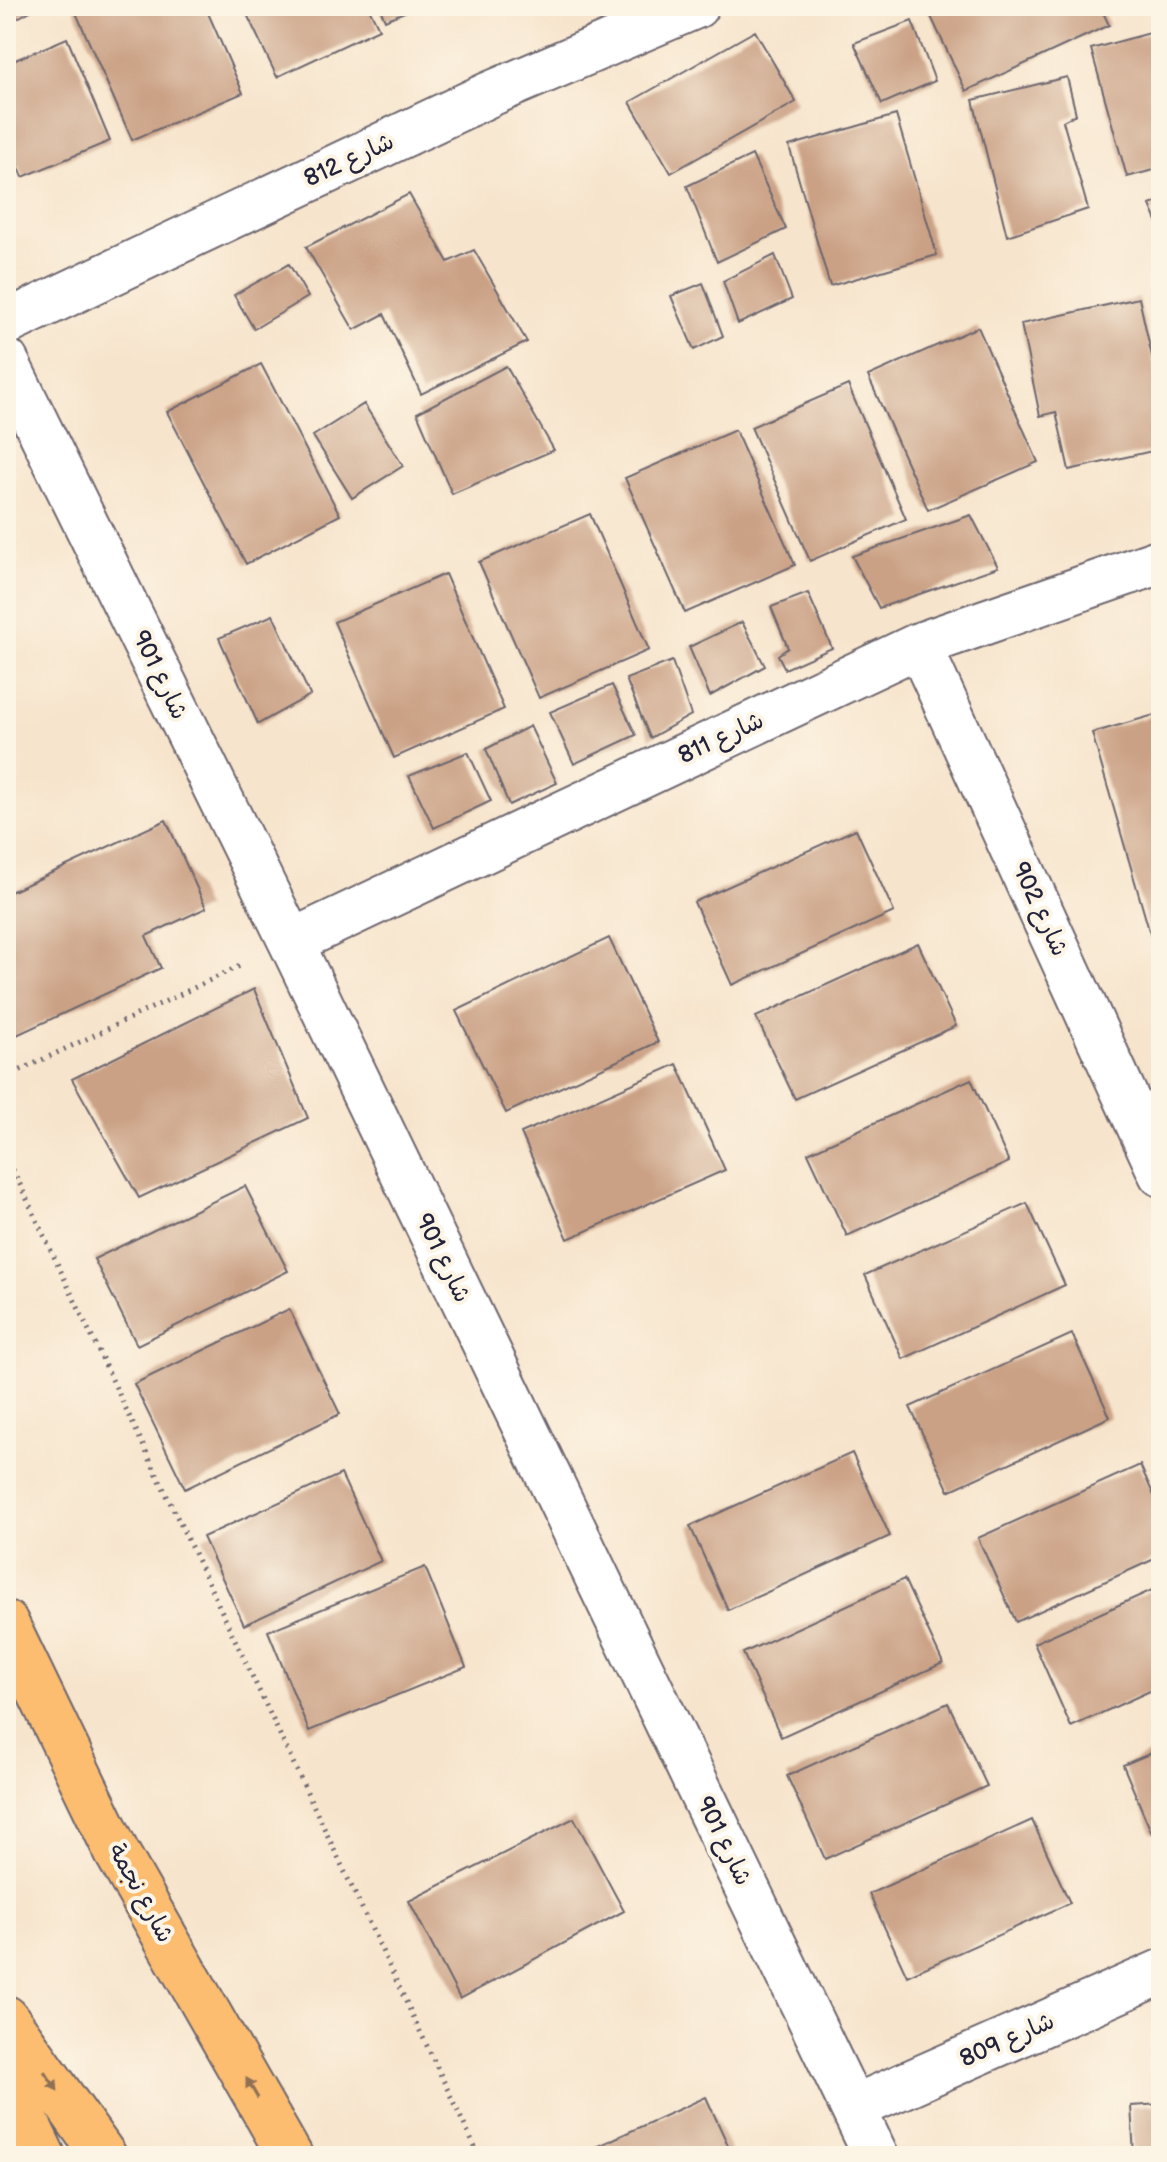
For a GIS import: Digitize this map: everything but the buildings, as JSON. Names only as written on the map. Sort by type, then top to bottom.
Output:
[{"type":"main road","name":"شارع نجمة","points":[[6,1623],[116,1851],[290,2156]]},
{"type":"main road","points":[[6,1690],[116,1851]]},
{"type":"main road","points":[[6,2018],[104,2156]]},
{"type":"main road","points":[[6,2079],[43,2156]]},
{"type":"street","name":"شارع 812","points":[[6,323],[476,101],[696,6]]},
{"type":"street","name":"شارع 901","points":[[6,361],[291,942],[876,2156]]},
{"type":"street","name":"شارع 811","points":[[291,942],[919,645],[1161,561]]},
{"type":"street","name":"شارع 902","points":[[919,645],[1161,1174]]},
{"type":"street","name":"شارع 809","points":[[853,2108],[1161,1972]]},
{"type":"path","points":[[6,1077],[291,942]]},
{"type":"path","points":[[6,1155],[479,2156]]}]
